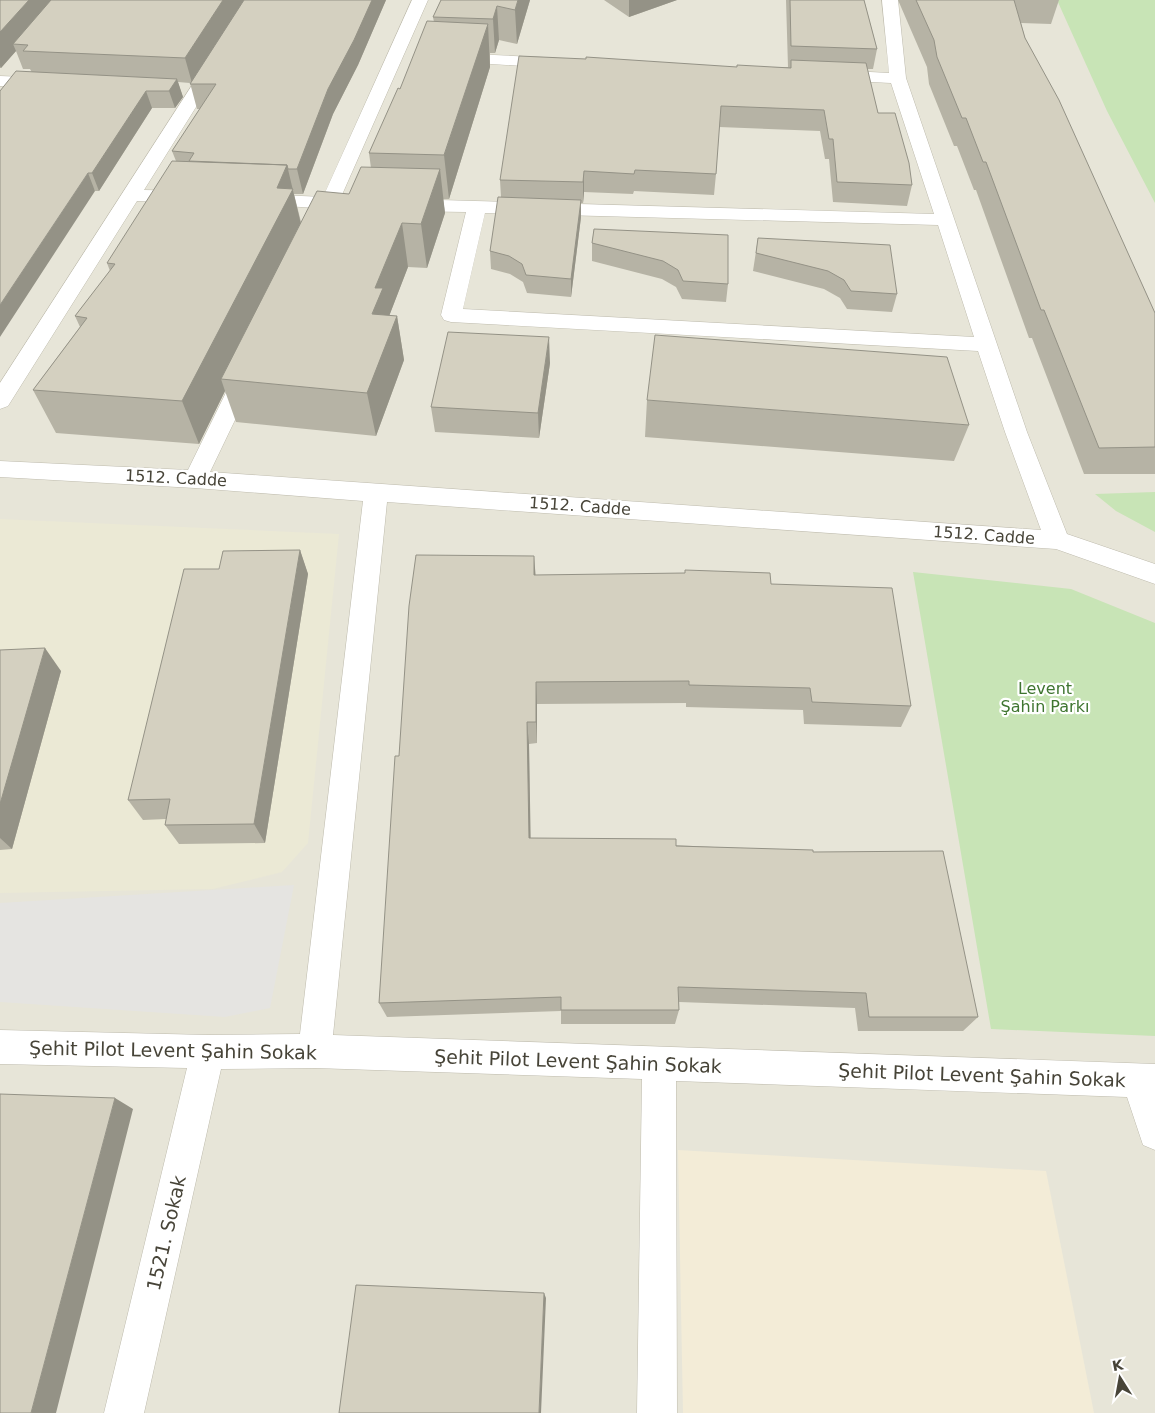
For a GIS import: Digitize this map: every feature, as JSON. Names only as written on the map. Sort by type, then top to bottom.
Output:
[{"type":"street","points":[[0,401],[255,0]]},
{"type":"street","points":[[317,230],[420,0]]},
{"type":"street","points":[[890,0],[898,78],[947,220],[1016,432],[1058,540]]},
{"type":"street","points":[[396,56],[415,57]]},
{"type":"street","points":[[435,58],[573,64]]},
{"type":"street","points":[[1,81],[14,66]]},
{"type":"street","points":[[820,75],[898,78]]},
{"type":"street","points":[[1,81],[60,84]]},
{"type":"street","points":[[178,90],[198,90]]},
{"type":"street","points":[[132,194],[211,198]]},
{"type":"street","points":[[241,199],[369,204]]},
{"type":"street","points":[[389,205],[947,220]]},
{"type":"street","points":[[477,207],[451,315],[987,345]]},
{"type":"street","points":[[195,479],[256,354]]},
{"type":"street","name":"1512. Cadde","points":[[0,469],[195,479],[376,494],[1058,540],[1155,574]]},
{"type":"street","points":[[315,1052],[376,494]]},
{"type":"street","name":"Şehit Pilot Levent Şahin Sokak","points":[[0,1047],[208,1052],[315,1052],[1147,1081]]},
{"type":"street","name":"1521. Sokak","points":[[124,1413],[208,1052]]},
{"type":"street","points":[[657,1413],[660,1064]]},
{"type":"street","points":[[1147,1081],[1155,1133]]},
{"type":"shaded area","points":[[0,0],[1155,0],[1155,1413],[0,1413]]},
{"type":"shaded area","points":[[0,519],[339,534],[308,843],[282,872],[213,889],[0,893]]},
{"type":"shaded area","points":[[294,885],[270,1008],[225,1017],[0,1002],[0,903]]},
{"type":"shaded area","points":[[678,1150],[1046,1171],[1094,1413],[683,1413]]},
{"type":"green space","points":[[1057,0],[1155,0],[1155,203],[1107,111]]},
{"type":"green space","points":[[1155,492],[1155,532],[1116,511],[1095,494]]},
{"type":"green space","name":"Levent Şahin Parkı","points":[[913,572],[1071,589],[1155,623],[1155,1036],[991,1029]]},
{"type":"building","points":[[0,0],[29,0],[0,32]]},
{"type":"building","points":[[51,0],[223,0],[185,58],[23,51],[28,45],[13,44]]},
{"type":"building","points":[[244,0],[372,0],[354,40],[328,89],[297,169],[288,169],[287,165],[189,161],[194,153],[172,151],[216,84],[190,84]]},
{"type":"building","points":[[441,0],[518,0],[515,10],[497,6],[493,19],[433,17]]},
{"type":"building","points":[[790,0],[864,0],[877,49],[791,46]]},
{"type":"building","points":[[916,0],[1014,0],[1025,38],[1059,100],[1155,313],[1155,447],[1099,448],[1044,310],[1041,310],[986,162],[983,162],[966,118],[962,118],[937,57],[934,40]]},
{"type":"building","points":[[427,21],[488,24],[444,155],[369,153],[398,88],[400,89]]},
{"type":"building","points":[[519,56],[586,59],[586,57],[737,67],[737,65],[791,68],[791,60],[866,63],[878,113],[895,113],[909,163],[912,185],[837,182],[833,139],[829,139],[824,110],[721,106],[716,174],[635,170],[634,174],[584,171],[583,182],[500,180]]},
{"type":"building","points":[[16,71],[177,79],[169,91],[146,91],[92,173],[88,173],[0,305],[0,91]]},
{"type":"building","points":[[172,161],[287,165],[277,188],[293,189],[182,401],[33,390],[87,318],[75,316],[115,264],[107,263]]},
{"type":"building","points":[[361,167],[440,169],[421,224],[402,223],[375,288],[383,288],[372,314],[397,316],[367,393],[221,379],[317,191],[349,194]]},
{"type":"building","points":[[498,197],[581,200],[571,279],[526,275],[522,264],[509,256],[490,251]]},
{"type":"building","points":[[594,229],[728,235],[728,284],[683,281],[678,270],[663,261],[592,243]]},
{"type":"building","points":[[758,238],[890,245],[897,294],[851,291],[844,280],[828,271],[756,253]]},
{"type":"building","points":[[448,332],[549,337],[538,413],[431,407]]},
{"type":"building","points":[[655,335],[947,357],[969,425],[647,400]]},
{"type":"building","points":[[300,550],[254,824],[165,825],[170,799],[128,800],[184,569],[219,569],[223,551]]},
{"type":"building","points":[[416,555],[534,556],[534,575],[685,573],[685,570],[770,573],[771,584],[892,588],[911,706],[812,702],[810,688],[689,685],[689,681],[536,682],[536,722],[527,722],[529,838],[676,839],[676,846],[813,850],[813,852],[943,851],[978,1017],[869,1017],[866,993],[678,987],[679,1010],[561,1010],[561,997],[379,1003],[395,756],[399,756],[409,606]]},
{"type":"building","points":[[45,648],[0,804],[0,650]]},
{"type":"building","points":[[0,1094],[115,1098],[31,1413],[0,1413]]},
{"type":"building","points":[[356,1285],[544,1293],[539,1413],[339,1413]]}]
